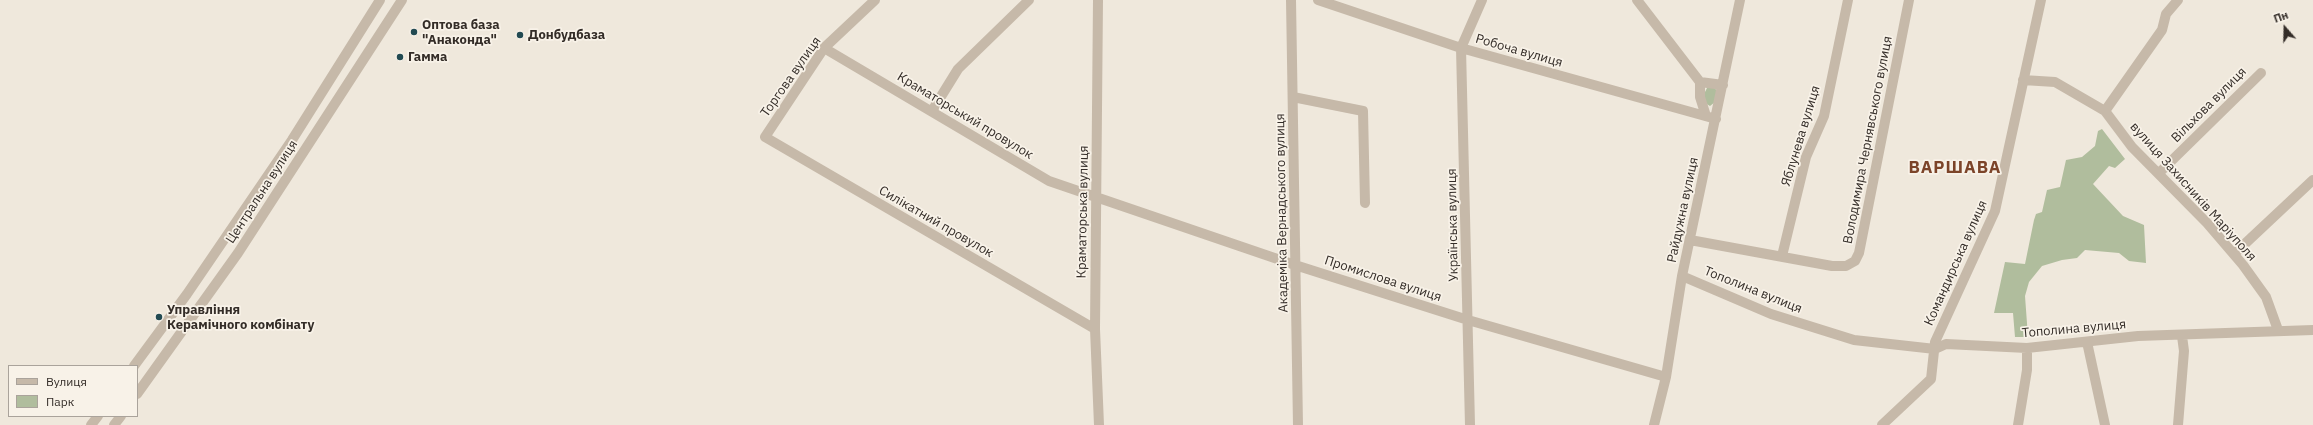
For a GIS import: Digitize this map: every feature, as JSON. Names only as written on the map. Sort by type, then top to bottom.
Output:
[{"type":"street","name":"Центральна вулиця","points":[[135,365],[187,294],[292,140],[380,0]]},
{"type":"street","name":"Центральна вулиця","points":[[138,393],[238,253],[402,0]]},
{"type":"street","name":"Торгова вулиця","points":[[765,137],[824,48],[875,0]]},
{"type":"street","points":[[932,111],[958,69],[1029,0]]},
{"type":"street","name":"Краматорська вулиця","points":[[1098,0],[1095,329],[1099,425]]},
{"type":"street","name":"Академіка Вернадського вулиця","points":[[1292,0],[1298,425]]},
{"type":"street","name":"Робоча вулиця","points":[[1318,0],[1461,48],[1711,118]]},
{"type":"street","points":[[1461,48],[1482,0]]},
{"type":"street","points":[[1637,0],[1700,82],[1700,97],[1711,118]]},
{"type":"street","name":"Райдужна вулиця","points":[[1655,424],[1666,377],[1682,276],[1690,240],[1711,118],[1724,85],[1740,0]]},
{"type":"street","name":"Яблунева вулиця","points":[[1782,256],[1806,157],[1824,116],[1848,0]]},
{"type":"street","name":"Володимира Чернявського вулиця","points":[[1690,240],[1839,266],[1846,266],[1855,260],[1859,253],[1909,0]]},
{"type":"street","name":"Командирська вулиця","points":[[1882,425],[1931,379],[1936,342],[1995,211],[2040,0]]},
{"type":"street","points":[[2105,112],[2162,30],[2166,14],[2178,0]]},
{"type":"street","name":"Краматорський провулок","points":[[824,48],[1049,181],[1096,198]]},
{"type":"street","name":"Українська вулиця","points":[[1461,48],[1470,425]]},
{"type":"street","name":"Вільхова вулиця","points":[[2158,173],[2261,73]]},
{"type":"street","name":"вулиця Захисників Маріуполя","points":[[2022,80],[2056,82],[2105,112],[2132,147],[2207,223],[2234,254],[2266,297],[2278,330]]},
{"type":"street","points":[[1700,82],[1724,85]]},
{"type":"street","points":[[1293,97],[1363,111],[1365,203]]},
{"type":"street","name":"Силікатний провулок","points":[[765,137],[1095,329]]},
{"type":"street","points":[[2234,254],[2313,180]]},
{"type":"street","name":"Промислова вулиця","points":[[1096,198],[1295,265],[1468,320],[1666,377]]},
{"type":"street","name":"Тополина вулиця","points":[[1682,276],[1771,314],[1854,340],[1935,349],[1946,344],[2027,348],[2138,336],[2182,336],[2278,330],[2313,330]]},
{"type":"street","points":[[2178,425],[2184,351],[2182,336]]},
{"type":"street","points":[[2087,342],[2105,425]]},
{"type":"street","points":[[2018,425],[2027,370],[2027,348]]},
{"type":"street","points":[[114,425],[120,417]]},
{"type":"green space","points":[[1711,86],[1715,87],[1717,93],[1715,102],[1710,106],[1705,103],[1702,98],[1707,88]]},
{"type":"green space","points":[[2102,129],[2125,159],[2115,168],[2109,166],[2093,184],[2123,216],[2144,225],[2146,263],[2129,261],[2119,253],[2085,250],[2077,258],[2062,260],[2042,266],[2029,282],[2025,296],[2028,337],[2015,337],[2013,313],[1994,313],[2005,262],[2025,264],[2034,220],[2036,214],[2042,212],[2047,190],[2060,187],[2066,160],[2082,157],[2095,146],[2098,131]]},
{"type":"place","name":"Оптова база \"Анаконда\"","points":[[414,32]]},
{"type":"place","name":"Донбудбаза","points":[[520,35]]},
{"type":"place","name":"Гамма","points":[[400,57]]},
{"type":"place","name":"Управління Керамічного комбінату","points":[[159,317]]},
{"type":"district","name":"ВАРШАВА","points":[[1955,168]]}]
